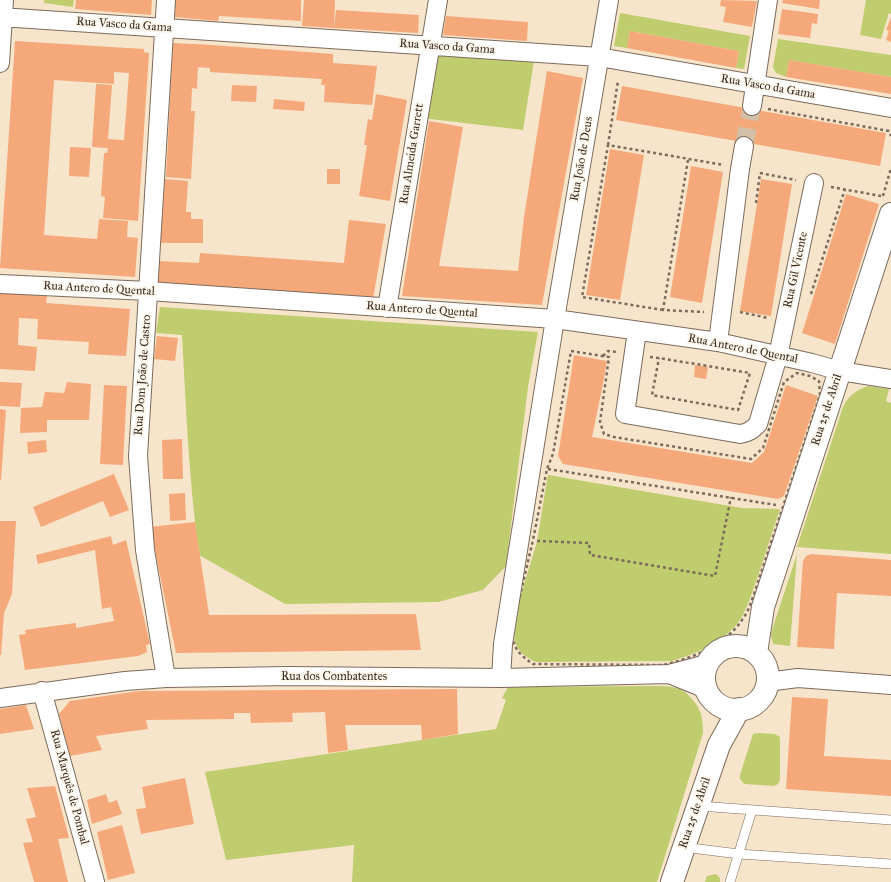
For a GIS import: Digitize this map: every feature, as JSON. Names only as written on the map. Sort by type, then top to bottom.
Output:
[{"type":"street","name":"Rua Dom João de Castro","points":[[166,0],[138,456],[145,550],[166,678]]},
{"type":"street","name":"Rua Almeida Garrett","points":[[387,308],[438,0]]},
{"type":"street","name":"Rua João de Deus","points":[[501,678],[503,644],[539,468],[555,319],[609,0]]},
{"type":"street","points":[[752,106],[768,0]]},
{"type":"street","name":"Rua Vasco da Gama","points":[[2,11],[164,28],[599,57],[891,108]]},
{"type":"street","points":[[0,63],[2,11]]},
{"type":"street","points":[[718,342],[744,146]]},
{"type":"street","name":"Rua Gil Vicente","points":[[636,331],[625,414],[740,434],[746,433],[753,429],[758,424],[778,356],[805,182]]},
{"type":"street","name":"Rua 25 de Abril","points":[[756,653],[763,607],[789,507],[840,371],[887,205]]},
{"type":"street","name":"Rua Antero de Quental","points":[[0,284],[148,291],[555,319],[718,342],[812,363],[840,371],[891,379]]},
{"type":"street","name":"Rua 25 de Abril","points":[[734,646],[750,629],[763,607]]},
{"type":"street","points":[[734,646],[742,646],[756,653],[766,666],[768,674],[768,682],[764,692],[758,700],[749,707],[731,709],[711,696],[704,680],[705,672],[707,664],[718,651],[734,646]]},
{"type":"street","name":"Rua dos Combatentes","points":[[0,698],[125,680],[166,678],[289,676],[501,678],[669,674],[707,664]]},
{"type":"street","name":"Rua dos Combatentes","points":[[669,674],[711,696]]},
{"type":"street","points":[[768,682],[798,678],[891,685]]},
{"type":"street","name":"Rua Marquês de Pombal","points":[[42,691],[95,882]]},
{"type":"street","name":"Rua 25 de Abril","points":[[711,696],[719,745]]},
{"type":"street","name":"Rua 25 de Abril","points":[[672,882],[719,745],[739,709]]},
{"type":"lane","points":[[697,806],[891,820]]},
{"type":"lane","points":[[730,882],[752,810]]},
{"type":"lane","points":[[683,847],[739,854],[891,864]]},
{"type":"path","points":[[618,81],[582,297],[663,310],[704,312]]},
{"type":"path","points":[[752,106],[889,131],[891,134]]},
{"type":"path","points":[[608,145],[728,166]]},
{"type":"path","points":[[663,310],[688,160]]},
{"type":"path","points":[[887,205],[891,168]]},
{"type":"path","points":[[755,204],[760,173]]},
{"type":"path","points":[[795,188],[805,182]]},
{"type":"path","points":[[810,295],[845,189]]},
{"type":"path","points":[[739,312],[774,319]]},
{"type":"path","points":[[571,351],[609,357],[600,422],[604,434],[614,437],[751,459],[763,448],[784,382],[797,373],[810,376],[819,381],[820,395],[789,507],[745,616],[727,637],[712,646],[683,660],[663,665],[533,664],[521,656],[514,646],[512,630],[533,540],[539,468],[553,454],[571,351]]},
{"type":"path","points":[[659,358],[750,373],[738,410],[652,395],[659,358]]},
{"type":"path","points":[[539,468],[789,507]]},
{"type":"path","points":[[533,540],[589,543],[590,555],[714,576],[731,497]]},
{"type":"green space","points":[[44,0],[74,0],[73,7],[44,3]]},
{"type":"green space","points":[[866,0],[891,0],[891,14],[889,13],[881,39],[860,35]]},
{"type":"green space","points":[[620,13],[750,36],[744,69],[736,68],[739,51],[630,31],[627,48],[614,46]]},
{"type":"green space","points":[[778,39],[891,55],[891,77],[789,60],[786,77],[776,73],[773,67]]},
{"type":"green space","points":[[434,53],[534,61],[523,130],[422,118]]},
{"type":"green space","points":[[160,307],[538,332],[528,387],[506,566],[483,590],[438,602],[285,604],[199,555],[190,473],[182,335],[156,333]]},
{"type":"green space","points":[[868,386],[889,389],[886,401],[891,403],[891,554],[797,547],[843,407],[853,394]]},
{"type":"green space","points":[[548,475],[742,508],[780,509],[744,614],[737,624],[731,631],[707,647],[698,652],[671,661],[536,662],[529,659],[518,649],[515,642],[515,620],[537,541]]},
{"type":"green space","points":[[797,554],[790,646],[773,644],[771,635],[772,630]]},
{"type":"green space","points":[[665,686],[683,690],[693,700],[699,709],[702,718],[703,733],[657,882],[352,882],[354,845],[226,860],[205,772],[496,729],[506,700],[502,698],[508,687]]},
{"type":"green space","points":[[753,734],[775,734],[780,737],[780,780],[778,784],[774,786],[744,784],[740,779]]},
{"type":"green space","points":[[716,874],[720,878],[720,882],[705,882],[707,876]]},
{"type":"building","points":[[76,0],[152,0],[151,15],[75,9]]},
{"type":"building","points":[[173,0],[301,0],[301,21],[219,16],[218,21],[174,17],[174,15],[171,14]]},
{"type":"building","points":[[304,0],[335,0],[334,28],[302,26]]},
{"type":"building","points":[[721,0],[757,1],[752,27],[723,22],[726,7],[720,6]]},
{"type":"building","points":[[783,0],[820,0],[819,9],[782,3]]},
{"type":"building","points":[[782,9],[818,14],[817,24],[812,23],[810,38],[778,34]]},
{"type":"building","points":[[336,10],[419,15],[418,33],[334,28]]},
{"type":"building","points":[[446,16],[528,22],[527,41],[443,35]]},
{"type":"building","points":[[891,17],[891,42],[886,40],[889,31],[886,30]]},
{"type":"building","points":[[630,31],[739,51],[736,68],[627,48]]},
{"type":"building","points":[[15,41],[144,49],[144,52],[149,53],[138,221],[103,218],[105,197],[101,196],[104,153],[107,153],[108,148],[92,147],[96,84],[112,85],[108,139],[124,140],[129,73],[114,72],[114,84],[54,80],[44,235],[97,239],[99,219],[128,221],[127,237],[138,238],[135,277],[0,268]]},
{"type":"building","points":[[173,43],[333,54],[333,63],[377,66],[372,105],[324,102],[325,85],[321,85],[322,79],[210,72],[210,68],[198,67],[197,89],[192,88],[191,111],[195,111],[191,179],[166,177]]},
{"type":"building","points":[[789,60],[891,77],[891,94],[786,77]]},
{"type":"building","points":[[547,71],[583,78],[542,305],[402,296],[429,121],[463,127],[439,266],[518,271],[524,217]]},
{"type":"building","points":[[232,85],[257,86],[256,102],[231,101]]},
{"type":"building","points":[[622,86],[886,133],[880,166],[616,120]]},
{"type":"building","points":[[376,94],[407,100],[390,201],[359,196],[367,145],[364,145],[368,119],[372,120]]},
{"type":"building","points":[[274,99],[305,102],[304,111],[273,109]]},
{"type":"building","points":[[70,147],[91,148],[89,177],[69,176]]},
{"type":"building","points":[[610,149],[644,155],[620,300],[586,295]]},
{"type":"building","points":[[691,166],[723,172],[702,303],[670,297]]},
{"type":"building","points":[[327,169],[340,169],[340,184],[327,184]]},
{"type":"building","points":[[165,179],[188,181],[186,212],[191,212],[191,219],[203,219],[203,243],[160,243],[160,220],[162,220]]},
{"type":"building","points":[[761,179],[792,184],[771,316],[740,311]]},
{"type":"building","points":[[846,194],[879,204],[835,344],[802,333]]},
{"type":"building","points":[[349,220],[386,224],[373,299],[156,283],[158,261],[199,263],[200,253],[344,263]]},
{"type":"building","points":[[0,293],[47,296],[46,303],[130,309],[126,356],[88,354],[89,342],[37,339],[38,319],[19,318],[18,345],[37,347],[35,371],[0,369]]},
{"type":"building","points":[[157,336],[178,338],[175,361],[154,359]]},
{"type":"building","points":[[574,355],[607,361],[592,437],[752,463],[764,452],[786,385],[818,396],[784,496],[778,499],[563,464],[558,456]]},
{"type":"building","points":[[695,365],[708,367],[706,379],[694,377]]},
{"type":"building","points":[[0,382],[22,383],[20,407],[0,406]]},
{"type":"building","points":[[67,382],[91,384],[89,420],[47,420],[47,432],[20,433],[21,408],[42,407],[45,392],[64,393]]},
{"type":"building","points":[[104,385],[127,386],[123,465],[100,464]]},
{"type":"building","points":[[0,409],[6,410],[1,480],[0,480]]},
{"type":"building","points":[[182,439],[183,479],[163,479],[162,440]]},
{"type":"building","points":[[46,440],[47,452],[28,454],[27,442]]},
{"type":"building","points":[[114,474],[129,510],[110,517],[103,501],[41,527],[33,507]]},
{"type":"building","points":[[185,493],[186,520],[170,521],[169,494]]},
{"type":"building","points":[[0,521],[16,521],[12,594],[4,613],[1,655],[0,655]]},
{"type":"building","points":[[195,522],[209,615],[416,614],[421,650],[176,653],[150,527]]},
{"type":"building","points":[[111,536],[113,545],[126,540],[150,644],[146,645],[147,652],[138,656],[25,670],[19,635],[26,634],[25,630],[76,623],[76,628],[114,621],[111,607],[102,609],[95,550],[38,564],[36,555]]},
{"type":"building","points":[[811,554],[891,560],[891,596],[837,593],[834,649],[797,647],[803,561],[806,556]]},
{"type":"building","points":[[457,689],[458,734],[422,740],[421,725],[345,725],[348,750],[328,753],[325,712],[292,713],[293,722],[251,723],[250,713],[234,713],[234,719],[146,720],[148,729],[96,736],[102,750],[70,756],[59,714],[70,701],[139,691]]},
{"type":"building","points":[[792,697],[828,699],[824,756],[891,760],[891,796],[786,789]]},
{"type":"building","points":[[26,705],[34,729],[0,734],[0,709]]},
{"type":"building","points":[[185,778],[194,824],[141,834],[136,809],[146,808],[142,787]]},
{"type":"building","points":[[55,786],[69,838],[58,839],[68,882],[34,882],[23,843],[33,842],[26,819],[36,817],[27,788]]},
{"type":"building","points":[[106,794],[109,803],[117,800],[122,814],[92,824],[87,800]]},
{"type":"building","points":[[122,825],[135,873],[108,880],[97,832]]},
{"type":"tunnel","points":[[744,146],[752,106]]}]
